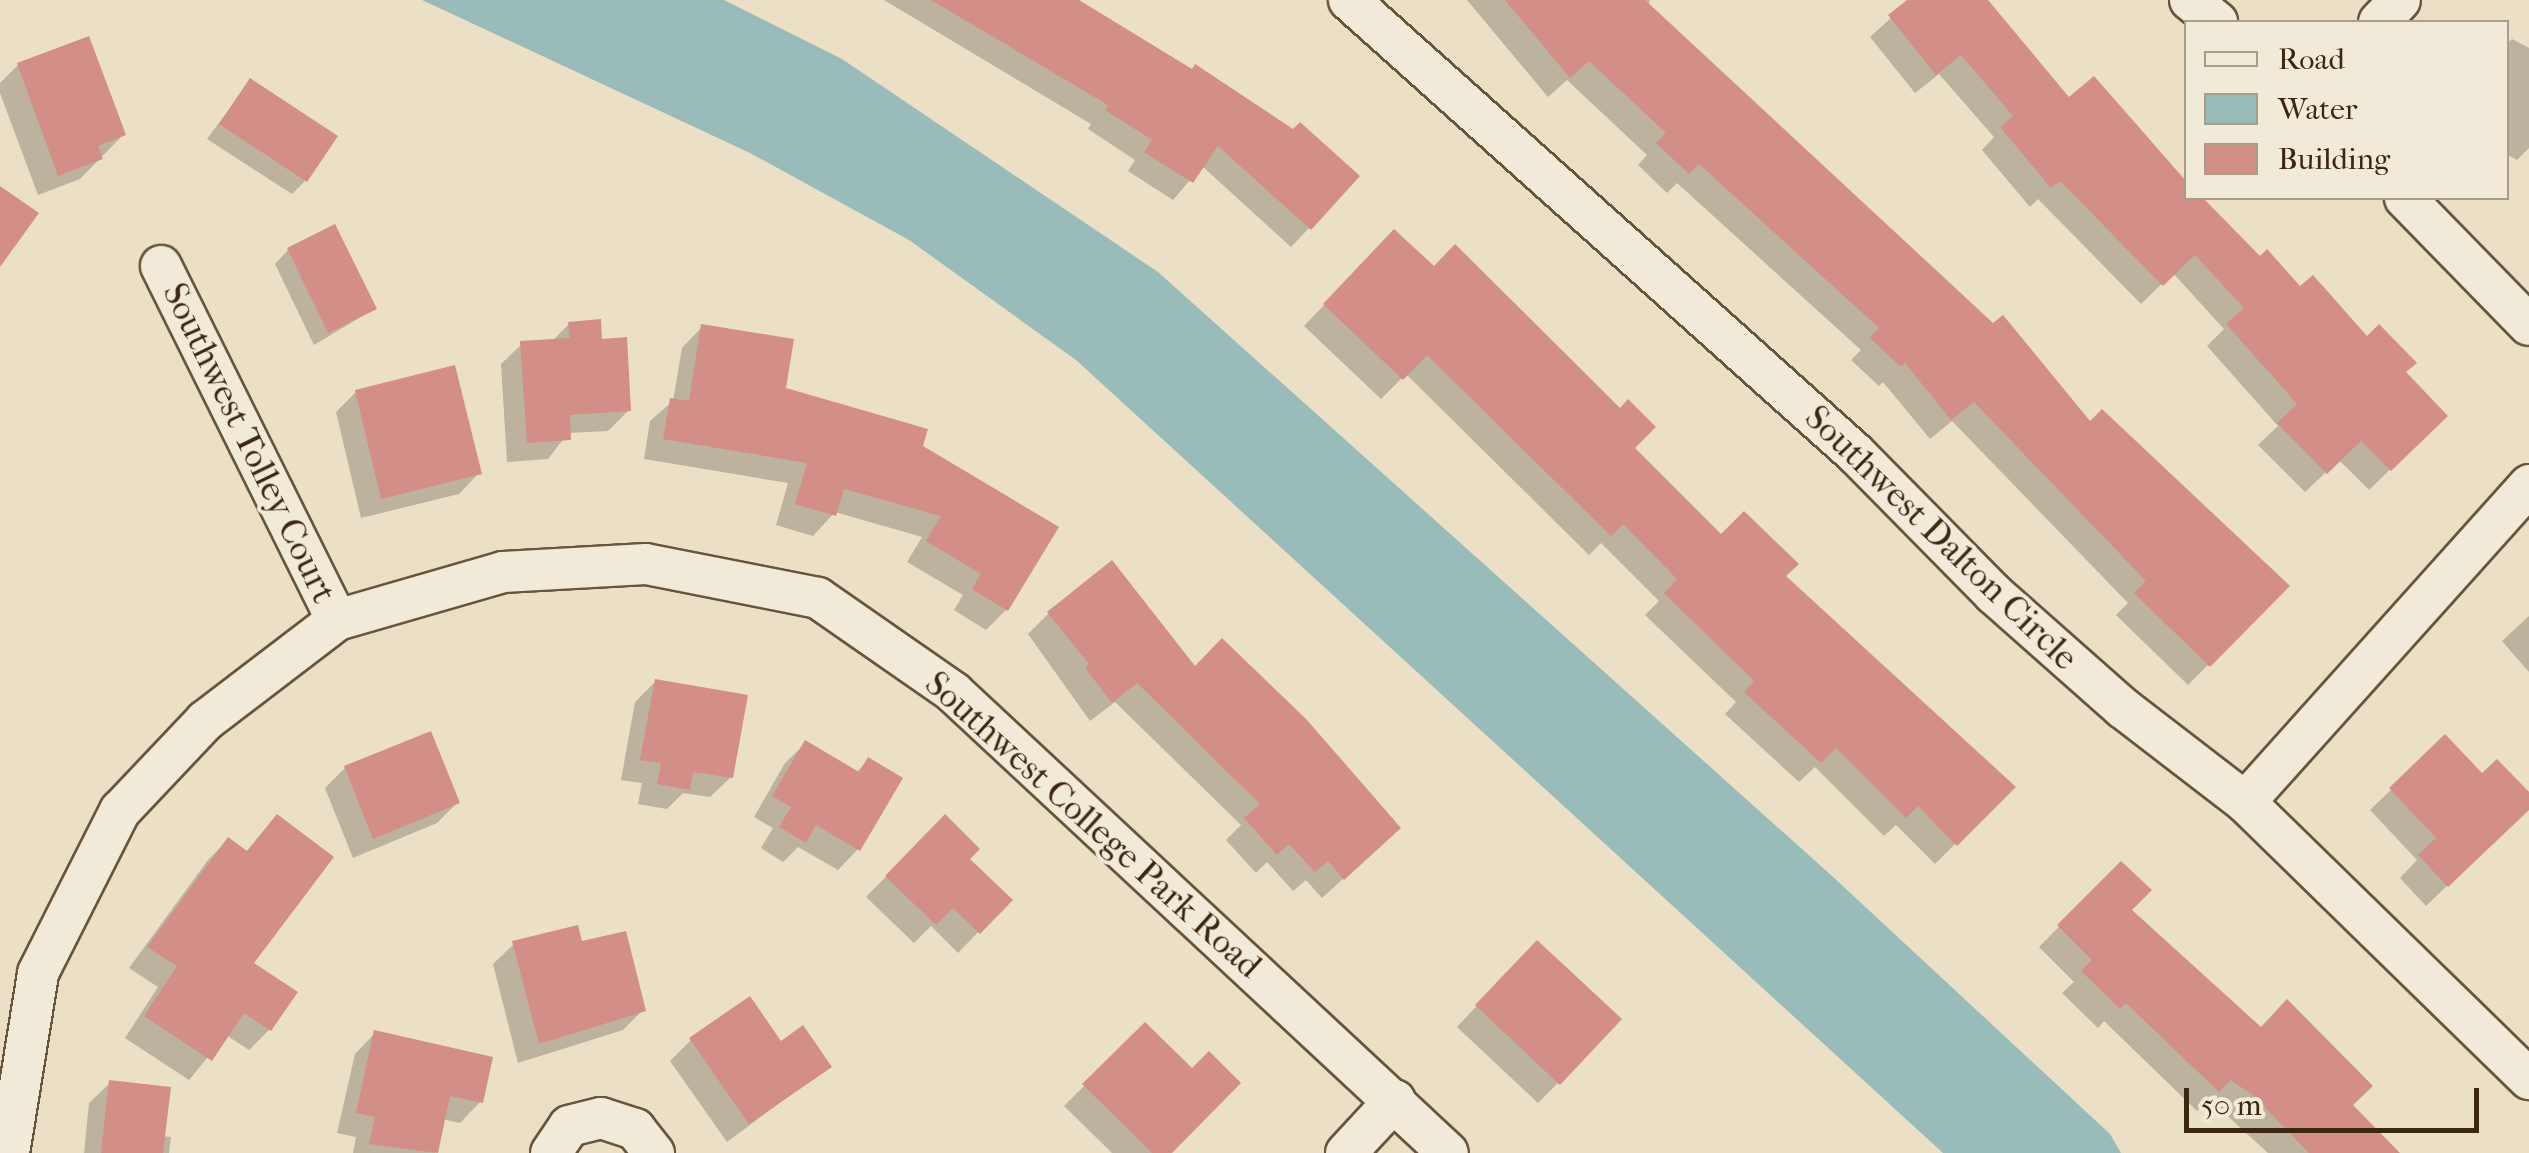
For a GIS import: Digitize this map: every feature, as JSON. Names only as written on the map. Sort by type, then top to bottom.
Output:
[{"type":"street","name":"Southwest Dalton Circle","points":[[1349,0],[1855,453],[1994,594],[2124,708],[2245,802],[2529,1078]]},
{"type":"street","points":[[2190,0],[2215,20]]},
{"type":"street","points":[[2381,20],[2400,0]]},
{"type":"street","points":[[2407,200],[2529,324]]},
{"type":"street","name":"Southwest Tolley Court","points":[[161,266],[337,620]]},
{"type":"street","points":[[2245,802],[2529,485]]},
{"type":"street","name":"Southwest College Park Road","points":[[9,1153],[38,974],[120,811],[205,720],[337,620],[503,572],[646,564],[818,598],[953,692],[1448,1153]]},
{"type":"street","points":[[1346,1153],[1394,1100]]},
{"type":"street","points":[[551,1153],[570,1126],[601,1118],[635,1129],[654,1153]]},
{"type":"water","points":[[422,0],[724,0],[842,59],[1158,272],[1832,876],[2110,1134],[2121,1153],[1943,1153],[1076,360],[909,240],[750,153]]},
{"type":"building","points":[[931,0],[1079,0],[1192,69],[1195,64],[1293,129],[1300,122],[1360,176],[1311,230],[1218,146],[1193,183],[1144,152],[1152,140],[1105,110],[1108,105]]},
{"type":"building","points":[[1505,0],[1645,0],[1993,323],[2003,315],[2090,421],[2102,409],[2290,586],[2210,667],[2134,593],[2146,581],[1974,402],[1951,420],[1905,363],[1901,367],[1870,338],[1879,328],[1699,164],[1689,174],[1656,143],[1666,133],[1589,61],[1570,78]]},
{"type":"building","points":[[1907,0],[1988,0],[2069,97],[2094,76],[2184,179],[2184,200],[2205,200],[2260,256],[2267,249],[2300,286],[2313,275],[2367,336],[2379,324],[2417,363],[2406,372],[2448,416],[2391,471],[2361,441],[2327,474],[2277,423],[2297,404],[2226,324],[2244,308],[2195,255],[2163,286],[2060,181],[2051,188],[2000,127],[2013,116],[1961,55],[1936,75],[1888,15]]},
{"type":"building","points":[[89,36],[126,135],[98,146],[103,159],[58,176],[17,63]]},
{"type":"building","points":[[250,78],[338,136],[307,182],[219,124]]},
{"type":"building","points":[[0,186],[39,213],[0,267]]},
{"type":"building","points":[[335,224],[377,309],[328,333],[287,248]]},
{"type":"building","points":[[1394,229],[1434,266],[1455,244],[1620,408],[1628,399],[1656,427],[1635,448],[1721,534],[1744,511],[1799,564],[1786,576],[2016,787],[1957,846],[1918,806],[1906,818],[1836,748],[1821,763],[1744,692],[1754,681],[1664,593],[1677,579],[1623,524],[1611,536],[1427,355],[1403,380],[1323,304]]},
{"type":"building","points":[[601,319],[602,339],[627,337],[631,411],[570,415],[571,440],[527,443],[520,341],[570,338],[568,322]]},
{"type":"building","points":[[701,324],[794,339],[786,388],[928,429],[923,446],[1059,527],[1008,611],[972,589],[981,574],[926,541],[941,516],[844,489],[836,516],[795,504],[807,463],[663,439],[670,398],[689,401]]},
{"type":"building","points":[[455,365],[482,474],[381,499],[355,390]]},
{"type":"building","points":[[1112,560],[1195,666],[1222,638],[1307,720],[1401,828],[1344,880],[1328,861],[1315,872],[1289,844],[1277,855],[1244,818],[1260,804],[1137,683],[1112,703],[1085,668],[1089,664],[1047,612]]},
{"type":"building","points":[[655,679],[748,695],[733,778],[693,772],[690,790],[657,784],[661,763],[640,760]]},
{"type":"building","points":[[431,731],[460,803],[373,839],[344,766]]},
{"type":"building","points":[[2445,734],[2482,773],[2497,759],[2529,792],[2529,810],[2448,887],[2418,855],[2436,838],[2389,788]]},
{"type":"building","points":[[805,740],[859,772],[868,757],[903,778],[860,851],[816,825],[806,843],[779,827],[791,807],[772,796]]},
{"type":"building","points":[[277,814],[334,857],[254,963],[298,992],[271,1031],[244,1013],[212,1061],[144,1016],[177,966],[147,947],[228,837],[247,851]]},
{"type":"building","points":[[945,814],[980,849],[970,859],[1013,900],[980,934],[953,908],[936,925],[885,876]]},
{"type":"building","points":[[2121,861],[2152,890],[2132,910],[2261,1027],[2287,999],[2373,1086],[2353,1105],[2400,1153],[2309,1153],[2254,1096],[2231,1080],[2219,1092],[2126,1003],[2120,1009],[2081,971],[2092,960],[2057,925]]},
{"type":"building","points":[[578,925],[582,941],[626,931],[646,1011],[539,1044],[512,941]]},
{"type":"building","points":[[1537,940],[1622,1019],[1560,1085],[1475,1005]]},
{"type":"building","points":[[750,996],[781,1041],[803,1025],[832,1067],[749,1124],[689,1038]]},
{"type":"building","points":[[1145,1022],[1192,1068],[1209,1051],[1241,1083],[1172,1153],[1152,1153],[1082,1084]]},
{"type":"building","points":[[374,1030],[493,1057],[483,1103],[450,1096],[438,1153],[369,1144],[375,1117],[356,1113]]},
{"type":"building","points":[[109,1080],[171,1087],[163,1153],[101,1153]]}]
